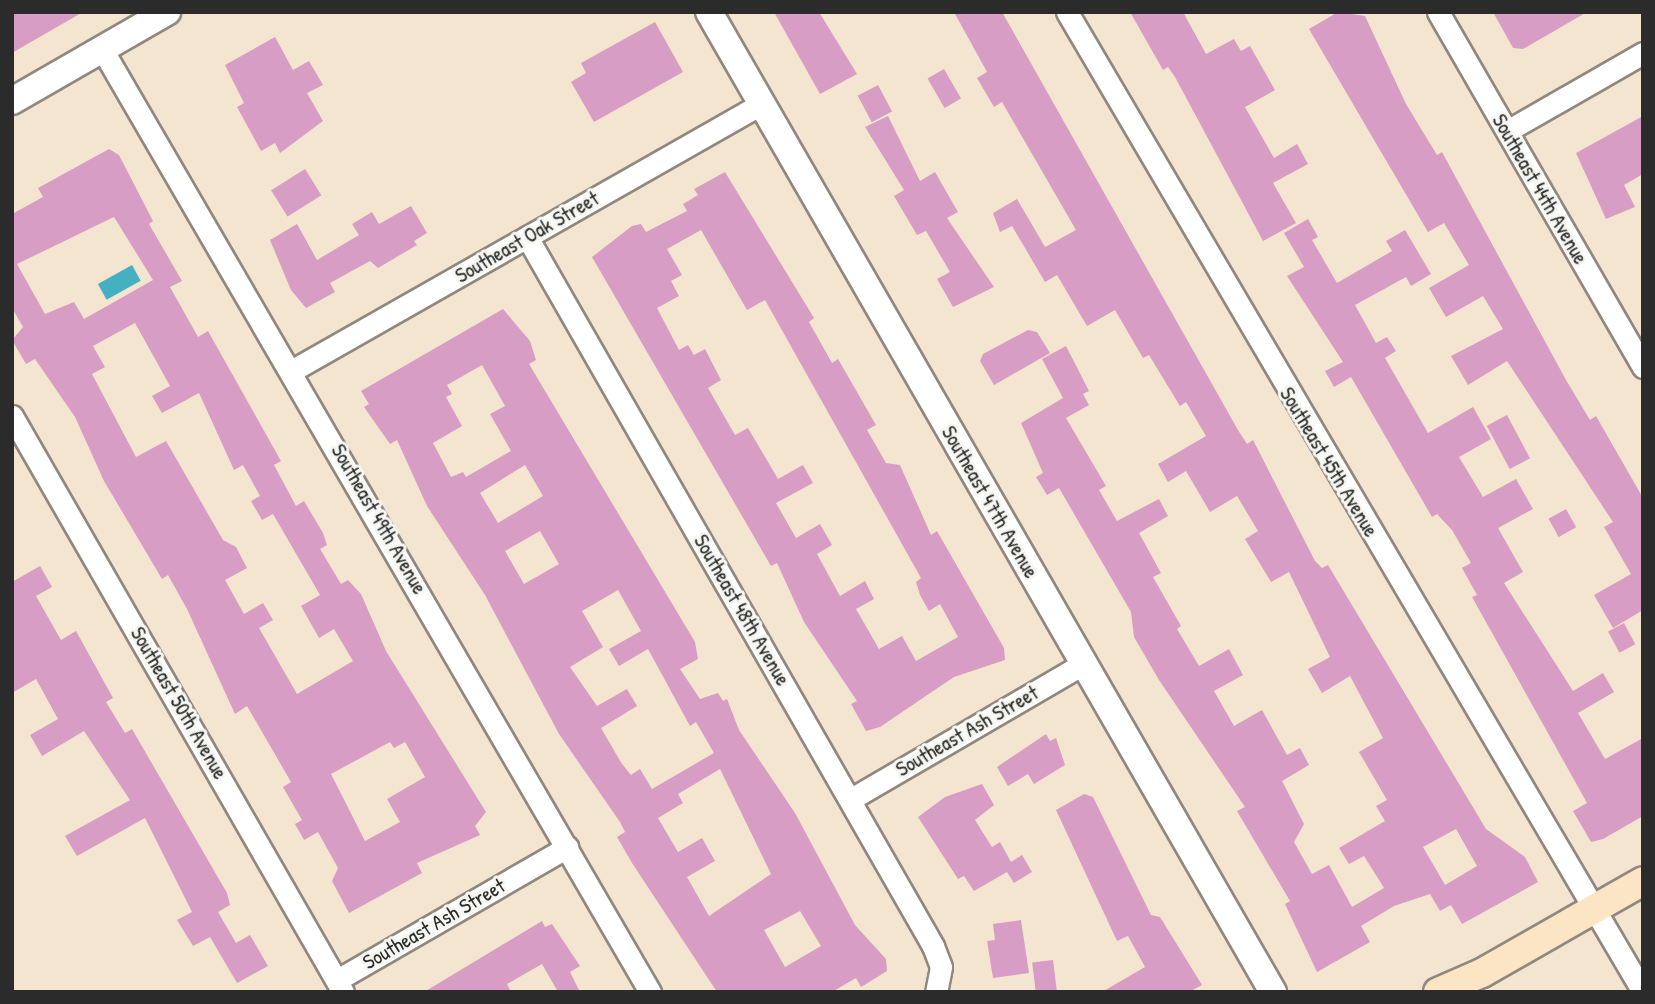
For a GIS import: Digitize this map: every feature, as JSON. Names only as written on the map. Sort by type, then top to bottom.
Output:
[{"type":"main road","points":[[1438,992],[1643,881]]},
{"type":"street","points":[[12,101],[167,12]]},
{"type":"street","name":"Southeast 47th Avenue","points":[[709,12],[1273,992]]},
{"type":"street","name":"Southeast 45th Avenue","points":[[1067,12],[1643,992]]},
{"type":"street","name":"Southeast 44th Avenue","points":[[1438,12],[1643,367]]},
{"type":"street","name":"Southeast 49th Avenue","points":[[103,49],[293,370],[650,992]]},
{"type":"street","points":[[1507,131],[1643,53]]},
{"type":"street","name":"Southeast Oak Street","points":[[293,370],[761,104]]},
{"type":"street","name":"Southeast 48th Avenue","points":[[527,237],[933,946],[941,967],[937,990]]},
{"type":"street","name":"Southeast 50th Avenue","points":[[12,416],[340,986]]},
{"type":"street","name":"Southeast Ash Street","points":[[851,799],[1083,664]]},
{"type":"street","name":"Southeast Ash Street","points":[[340,986],[567,847]]},
{"type":"water","points":[[132,265],[141,281],[107,300],[98,284]]},
{"type":"building","points":[[12,12],[83,12],[12,53]]},
{"type":"building","points":[[774,12],[819,12],[857,74],[820,94]]},
{"type":"building","points":[[954,12],[1002,12],[1238,430],[1247,444],[1253,440],[1315,561],[1322,568],[1328,565],[1486,829],[1525,857],[1538,882],[1462,924],[1451,905],[1440,911],[1430,894],[1394,906],[1361,926],[1370,942],[1317,972],[1285,904],[1290,901],[1237,811],[1245,807],[1159,680],[1134,637],[1131,612],[1059,488],[1047,495],[1036,477],[1043,473],[1021,423],[1063,398],[1042,359],[1066,346],[1089,391],[1083,394],[1089,405],[1066,418],[1106,486],[1099,490],[1117,521],[1159,499],[1168,516],[1139,533],[1161,573],[1153,577],[1181,626],[1177,629],[1199,666],[1229,649],[1243,675],[1214,691],[1234,726],[1262,710],[1287,755],[1300,748],[1309,765],[1282,781],[1304,824],[1294,842],[1312,874],[1329,865],[1352,907],[1384,888],[1364,856],[1349,864],[1339,848],[1385,821],[1376,806],[1387,800],[1359,752],[1383,738],[1350,676],[1322,693],[1308,669],[1330,657],[1289,572],[1271,582],[1245,539],[1258,531],[1237,496],[1210,512],[1186,471],[1168,482],[1158,464],[1206,436],[1186,402],[1180,406],[1149,355],[1143,358],[1115,310],[1087,326],[1057,275],[1045,282],[1012,226],[1000,232],[993,213],[1017,199],[1045,247],[1076,230],[1002,102],[994,107],[977,78],[987,72]],"holes":[[[1456,829],[1477,866],[1445,885],[1423,847]]]},
{"type":"building","points":[[1130,12],[1183,12],[1206,54],[1234,39],[1241,51],[1250,46],[1275,90],[1245,107],[1274,158],[1297,144],[1308,164],[1273,183],[1296,223],[1263,241],[1175,77],[1168,67],[1163,70]]},
{"type":"building","points":[[1338,12],[1365,16],[1406,104],[1437,155],[1442,152],[1566,380],[1590,420],[1596,416],[1643,498],[1643,610],[1613,628],[1594,595],[1631,574],[1604,527],[1613,522],[1507,361],[1468,385],[1451,356],[1503,329],[1483,296],[1446,317],[1429,288],[1469,265],[1444,223],[1428,232],[1309,29]]},
{"type":"building","points":[[1493,12],[1587,12],[1523,49],[1513,48]]},
{"type":"building","points":[[655,22],[683,72],[594,122],[571,82],[586,73],[581,63]]},
{"type":"building","points":[[275,37],[293,70],[309,61],[323,85],[307,93],[323,121],[280,153],[275,143],[261,151],[237,107],[244,103],[225,65]]},
{"type":"building","points":[[944,69],[961,98],[945,108],[928,78]]},
{"type":"building","points":[[878,85],[892,111],[872,122],[858,96]]},
{"type":"building","points":[[888,116],[920,181],[935,172],[958,212],[947,218],[994,287],[953,307],[937,279],[950,272],[926,231],[917,235],[894,196],[904,190],[865,127]]},
{"type":"building","points":[[1643,116],[1643,174],[1624,185],[1635,207],[1606,219],[1576,153]]},
{"type":"building","points":[[109,149],[119,155],[153,221],[149,224],[182,281],[170,287],[198,337],[208,331],[281,461],[274,465],[296,506],[304,501],[323,533],[327,545],[320,549],[341,584],[348,580],[361,594],[386,651],[486,812],[475,826],[480,835],[417,863],[422,873],[349,913],[332,881],[338,868],[318,832],[304,840],[295,824],[302,820],[283,787],[291,782],[247,706],[235,714],[187,609],[168,575],[162,579],[104,481],[75,417],[35,359],[26,364],[12,340],[23,327],[12,308],[12,214],[43,197],[38,188]],"holes":[[[114,217],[153,280],[84,319],[74,302],[45,314],[17,264]],[[135,323],[170,386],[152,396],[162,413],[199,393],[234,470],[243,465],[260,496],[251,501],[262,520],[273,514],[320,595],[301,606],[319,638],[334,629],[353,661],[297,694],[259,628],[273,620],[263,603],[244,614],[225,580],[247,568],[236,547],[223,540],[166,441],[136,457],[92,374],[105,367],[93,346]],[[390,742],[394,748],[405,742],[425,777],[387,799],[400,822],[365,841],[331,774]]]},
{"type":"building","points":[[305,169],[321,195],[288,216],[271,190]]},
{"type":"building","points":[[725,172],[814,318],[809,322],[832,363],[838,359],[876,425],[867,430],[886,463],[900,465],[931,535],[937,531],[1004,648],[1005,660],[954,677],[880,727],[866,731],[851,704],[857,701],[804,622],[777,563],[771,566],[592,257],[632,226],[641,224],[646,232],[687,211],[683,204],[698,195],[694,189]],"holes":[[[701,230],[747,310],[765,300],[921,578],[916,582],[929,611],[940,604],[958,637],[916,661],[902,636],[879,649],[856,609],[874,599],[865,581],[840,596],[817,554],[832,545],[820,524],[796,538],[776,503],[813,483],[803,465],[778,479],[748,428],[735,435],[708,388],[721,380],[705,349],[694,355],[688,345],[679,350],[657,308],[679,296],[671,281],[682,275],[667,249]]]},
{"type":"building","points":[[411,206],[427,233],[414,241],[417,245],[378,268],[370,261],[330,283],[335,292],[306,308],[291,290],[270,240],[297,224],[317,260],[359,235],[352,224],[372,212],[379,224]]},
{"type":"building","points":[[1308,219],[1318,237],[1312,240],[1337,283],[1392,251],[1386,241],[1405,230],[1431,274],[1411,286],[1406,277],[1355,305],[1376,343],[1387,337],[1396,351],[1385,358],[1428,433],[1473,407],[1491,439],[1459,457],[1483,497],[1516,479],[1533,509],[1498,528],[1523,572],[1504,583],[1573,691],[1603,673],[1614,692],[1578,713],[1605,759],[1643,738],[1643,816],[1603,839],[1591,842],[1573,811],[1587,803],[1472,597],[1477,595],[1462,568],[1471,563],[1452,530],[1437,514],[1432,517],[1351,377],[1334,387],[1325,371],[1343,362],[1287,276],[1304,267],[1284,233]]},
{"type":"building","points":[[503,309],[530,341],[536,360],[529,364],[695,642],[698,659],[680,669],[700,699],[718,693],[723,701],[727,699],[739,730],[795,813],[855,925],[886,959],[887,971],[861,987],[856,978],[832,992],[717,992],[632,863],[617,837],[625,832],[620,822],[559,734],[485,595],[427,506],[397,440],[390,444],[364,407],[369,404],[361,391]],"holes":[[[482,365],[505,406],[490,414],[511,451],[466,477],[463,472],[451,477],[433,443],[462,426],[446,397],[452,394],[447,385]],[[525,465],[543,496],[498,523],[480,493]],[[540,531],[559,564],[524,584],[505,551]],[[618,590],[641,631],[609,649],[619,666],[648,649],[690,726],[696,722],[714,753],[652,789],[640,769],[631,775],[601,728],[637,706],[627,689],[597,706],[570,667],[603,647],[582,611]],[[720,769],[771,874],[709,916],[687,877],[715,861],[702,838],[678,852],[658,818],[683,803],[678,794]],[[800,911],[821,946],[785,967],[764,930]]]},
{"type":"building","points":[[1028,330],[1037,332],[1050,353],[994,385],[980,361],[983,354]]},
{"type":"building","points":[[1507,415],[1530,458],[1510,469],[1487,426]]},
{"type":"building","points":[[1566,509],[1576,527],[1559,537],[1549,519]]},
{"type":"building","points":[[40,566],[52,587],[36,596],[61,640],[76,631],[113,698],[106,702],[125,733],[132,729],[227,893],[230,905],[218,912],[236,943],[250,935],[268,966],[237,983],[210,937],[193,946],[177,920],[192,912],[145,818],[77,856],[65,836],[130,800],[84,731],[42,756],[30,735],[58,719],[36,679],[12,693],[12,582]]},
{"type":"building","points":[[1624,623],[1635,644],[1619,653],[1608,631]]},
{"type":"building","points":[[1046,734],[1050,741],[1056,738],[1065,765],[1034,784],[1028,774],[1008,786],[997,767]]},
{"type":"building","points":[[982,784],[994,805],[975,820],[992,847],[1000,842],[1011,862],[1022,855],[1032,872],[1014,883],[1007,872],[974,891],[964,876],[958,879],[918,817],[945,797]]},
{"type":"building","points":[[1084,794],[1093,797],[1151,915],[1160,917],[1202,985],[1189,992],[1102,992],[1145,967],[1128,936],[1117,941],[1056,810]]},
{"type":"building","points":[[1021,920],[1029,973],[993,978],[987,941],[995,940],[993,924]]},
{"type":"building","points":[[542,921],[545,927],[552,924],[580,966],[570,972],[580,992],[558,992],[542,964],[507,984],[511,992],[424,992]]},
{"type":"building","points":[[1053,960],[1057,992],[1036,992],[1032,963]]}]
